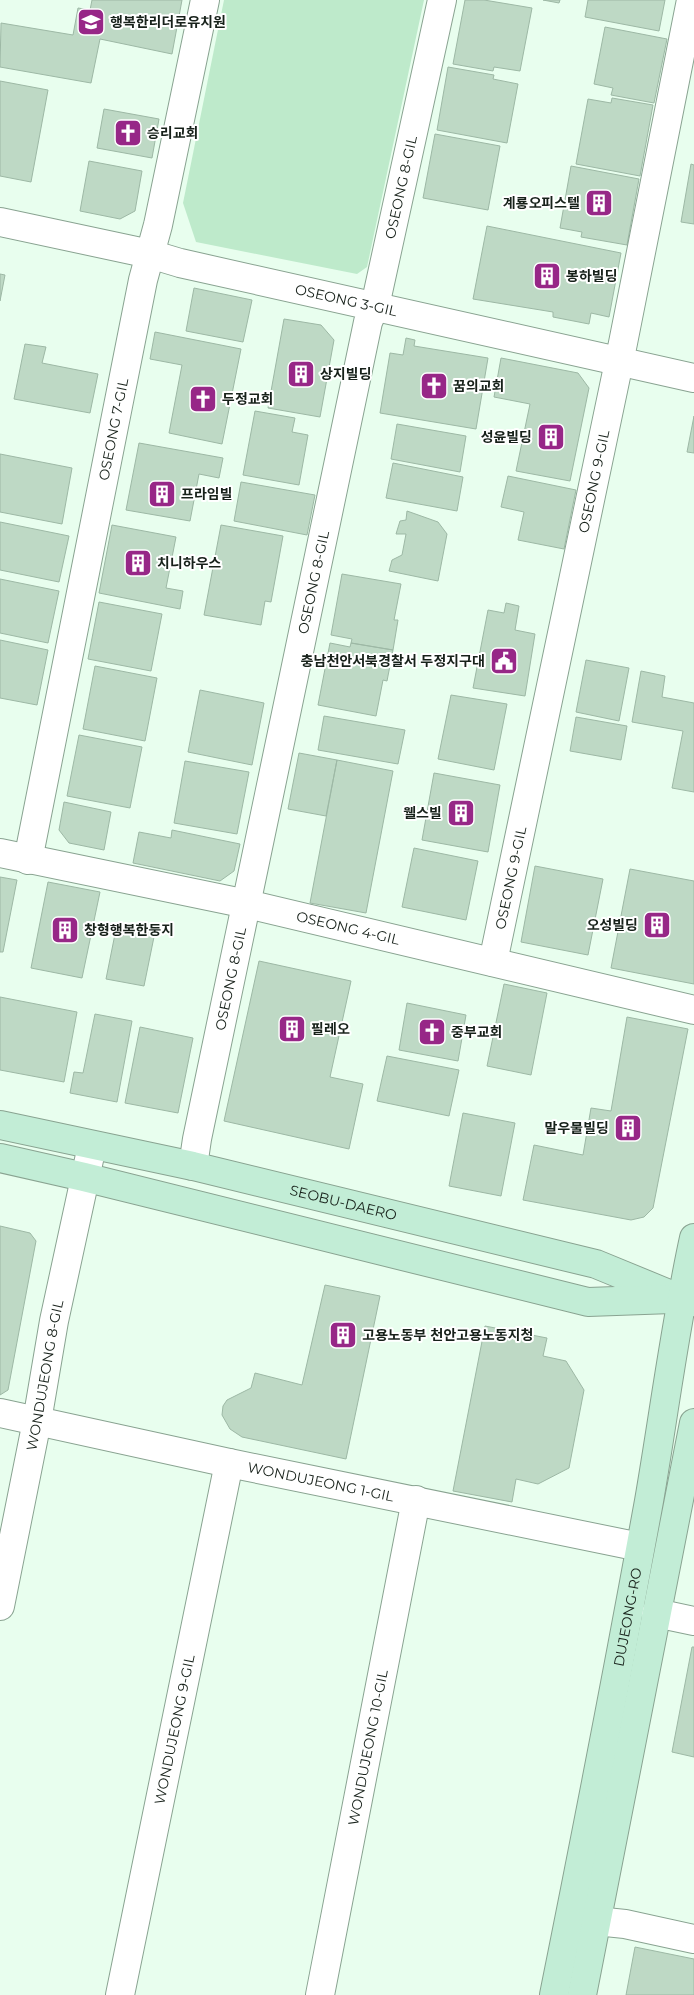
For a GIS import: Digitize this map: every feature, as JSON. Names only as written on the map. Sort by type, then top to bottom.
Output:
[{"type":"street","name":"OSEONG 7-GIL","points":[[28,860],[143,280],[158,225],[205,0]]},
{"type":"street","name":"OSEONG 8-GIL","points":[[193,1166],[197,1139],[368,322],[375,306],[442,0]]},
{"type":"street","name":"OSEONG 9-GIL","points":[[493,962],[691,0]]},
{"type":"street","name":"OSEONG 3-GIL","points":[[0,222],[150,254],[180,263],[694,378]]},
{"type":"street","name":"OSEONG 4-GIL","points":[[0,853],[247,904],[694,1010]]},
{"type":"street","name":"SEOBU-DAERO","points":[[0,1125],[193,1166],[596,1264],[688,1300]]},
{"type":"street","name":"WONDUJEONG 8-GIL","points":[[0,1606],[37,1422],[54,1321],[92,1146]]},
{"type":"street","points":[[0,1158],[84,1177],[588,1302],[688,1300]]},
{"type":"street","name":"DUJEONG-RO","points":[[554,1995],[667,1400],[688,1300],[694,1238]]},
{"type":"street","name":"WONDUJEONG 1-GIL","points":[[0,1413],[640,1547]]},
{"type":"street","name":"DUJEONG-RO","points":[[582,1995],[694,1423]]},
{"type":"street","name":"WONDUJEONG 9-GIL","points":[[120,1995],[229,1462]]},
{"type":"street","name":"WONDUJEONG 10-GIL","points":[[320,1995],[416,1500]]},
{"type":"street","points":[[656,1613],[694,1621]]},
{"type":"street","points":[[596,1921],[625,1924],[694,1939]]},
{"type":"green space","points":[[224,0],[424,0],[367,267],[357,274],[196,242],[183,203]]},
{"type":"building","name":"행복한리더로유치원","points":[[92,0],[182,0],[172,54],[100,39],[91,83],[0,67],[1,23],[73,35],[78,8],[90,10]]},
{"type":"building","points":[[465,0],[484,0],[532,8],[520,71],[494,67],[493,71],[453,64]]},
{"type":"building","points":[[543,0],[560,0],[559,3]]},
{"type":"building","points":[[588,0],[665,0],[659,31],[585,17]]},
{"type":"building","points":[[605,27],[667,39],[654,103],[611,95],[613,88],[594,84]]},
{"type":"building","points":[[448,67],[494,75],[493,79],[518,84],[507,143],[437,130]]},
{"type":"building","points":[[0,81],[48,90],[31,182],[0,176]]},
{"type":"building","points":[[612,98],[653,105],[640,176],[576,164],[588,99],[611,103]]},
{"type":"building","name":"승리교회","points":[[104,109],[159,119],[152,158],[97,148]]},
{"type":"building","points":[[435,134],[500,146],[488,210],[423,198]]},
{"type":"building","points":[[89,161],[142,171],[135,211],[120,219],[80,211]]},
{"type":"building","points":[[691,164],[694,165],[694,224],[681,222]]},
{"type":"building","name":"계룡오피스텔","points":[[571,166],[639,179],[627,245],[581,237],[582,232],[560,228]]},
{"type":"building","name":"봉하빌딩","points":[[487,226],[621,253],[609,317],[591,313],[589,324],[553,317],[553,312],[473,299]]},
{"type":"building","points":[[0,274],[5,275],[0,301]]},
{"type":"building","points":[[194,288],[252,300],[243,342],[186,331]]},
{"type":"building","name":"상지빌딩","points":[[284,319],[321,325],[334,340],[320,417],[268,408]]},
{"type":"building","name":"두정교회","points":[[155,332],[241,349],[222,444],[169,433],[182,365],[150,359]]},
{"type":"building","name":"꿈의교회","points":[[406,338],[415,340],[414,346],[488,358],[476,429],[380,413],[390,353],[403,355]]},
{"type":"building","points":[[25,344],[46,347],[42,363],[98,374],[90,413],[14,399]]},
{"type":"building","name":"성윤빌딩","points":[[501,358],[578,373],[589,388],[570,481],[516,471],[530,404],[494,397]]},
{"type":"building","points":[[255,411],[295,418],[292,432],[308,435],[299,485],[243,475]]},
{"type":"building","points":[[694,416],[694,453],[687,452]]},
{"type":"building","points":[[397,424],[466,436],[460,472],[391,459]]},
{"type":"building","name":"프라임빌","points":[[139,443],[223,458],[219,478],[199,474],[190,521],[126,510]]},
{"type":"building","points":[[0,454],[72,468],[62,524],[0,512]]},
{"type":"building","points":[[393,463],[463,477],[457,511],[386,498]]},
{"type":"building","points":[[508,476],[576,490],[564,549],[518,540],[524,512],[501,507]]},
{"type":"building","points":[[241,482],[315,495],[307,535],[234,521]]},
{"type":"building","points":[[407,511],[438,522],[447,534],[438,581],[389,571],[392,560],[402,555],[406,534],[396,534],[400,521],[406,520]]},
{"type":"building","points":[[0,522],[69,536],[59,582],[0,570]]},
{"type":"building","name":"치니하우스","points":[[112,525],[176,537],[166,588],[183,591],[180,609],[99,593]]},
{"type":"building","points":[[221,525],[283,536],[271,602],[265,601],[261,625],[204,615]]},
{"type":"building","points":[[342,574],[401,584],[394,620],[398,620],[393,650],[351,643],[352,639],[331,635]]},
{"type":"building","points":[[0,579],[59,591],[48,643],[0,633]]},
{"type":"building","points":[[99,602],[162,614],[151,671],[88,659]]},
{"type":"building","name":"충남천안서북경찰서 두정지구대","points":[[506,603],[519,606],[515,630],[535,634],[525,696],[473,688],[488,610],[504,613]]},
{"type":"building","points":[[0,640],[48,650],[37,705],[0,698]]},
{"type":"building","points":[[330,643],[350,647],[351,643],[393,650],[387,681],[383,680],[376,716],[318,705]]},
{"type":"building","points":[[586,660],[629,668],[619,721],[576,712]]},
{"type":"building","points":[[95,666],[157,678],[145,741],[83,729]]},
{"type":"building","points":[[641,671],[665,676],[662,697],[694,703],[694,792],[672,788],[683,731],[632,722]]},
{"type":"building","points":[[200,690],[264,703],[252,765],[188,752]]},
{"type":"building","points":[[451,695],[507,704],[494,770],[438,759]]},
{"type":"building","points":[[324,716],[405,730],[398,764],[318,750]]},
{"type":"building","points":[[576,717],[627,726],[621,760],[570,751]]},
{"type":"building","points":[[79,735],[142,747],[130,808],[67,796]]},
{"type":"building","points":[[299,753],[337,760],[326,816],[288,809]]},
{"type":"building","points":[[337,760],[393,771],[366,913],[310,903]]},
{"type":"building","points":[[185,761],[249,772],[237,834],[174,823]]},
{"type":"building","name":"웰스빌","points":[[434,773],[500,785],[488,852],[422,840]]},
{"type":"building","points":[[64,802],[111,812],[104,850],[69,843],[59,830]]},
{"type":"building","points":[[172,830],[240,844],[234,871],[220,881],[133,863],[139,832],[171,838]]},
{"type":"building","points":[[414,848],[478,861],[466,920],[402,907]]},
{"type":"building","points":[[535,866],[603,879],[588,955],[521,942]]},
{"type":"building","name":"오성빌딩","points":[[630,869],[694,881],[694,984],[611,968]]},
{"type":"building","points":[[0,877],[17,880],[3,952],[0,952]]},
{"type":"building","name":"창형행복한둥지","points":[[48,882],[100,892],[82,978],[31,968]]},
{"type":"building","points":[[117,924],[155,932],[144,986],[106,979]]},
{"type":"building","name":"필레오","points":[[259,961],[351,981],[330,1077],[363,1084],[349,1149],[224,1121]]},
{"type":"building","points":[[504,984],[547,993],[531,1075],[487,1066]]},
{"type":"building","points":[[0,997],[77,1012],[64,1082],[0,1070]]},
{"type":"building","name":"중부교회","points":[[407,1003],[466,1015],[458,1061],[399,1050]]},
{"type":"building","points":[[95,1014],[132,1021],[117,1102],[70,1093],[74,1072],[83,1073]]},
{"type":"building","name":"말우물빌딩","points":[[627,1017],[688,1029],[653,1208],[644,1217],[631,1220],[523,1200],[534,1145],[583,1155],[591,1108],[611,1111]]},
{"type":"building","points":[[140,1027],[193,1038],[178,1113],[125,1103]]},
{"type":"building","points":[[387,1056],[459,1070],[449,1116],[377,1101]]},
{"type":"building","points":[[463,1113],[515,1123],[501,1196],[449,1186]]},
{"type":"building","points":[[0,1226],[30,1233],[36,1241],[8,1390],[0,1395]]},
{"type":"building","name":"고용노동부 천안고용노동지청","points":[[325,1285],[380,1296],[346,1459],[242,1437],[230,1429],[222,1415],[223,1406],[227,1400],[251,1388],[255,1373],[302,1385]]},
{"type":"building","points":[[485,1326],[547,1338],[543,1356],[566,1361],[584,1390],[569,1468],[538,1484],[516,1479],[512,1502],[453,1491]]},
{"type":"building","points":[[692,1647],[694,1647],[694,1757],[672,1752]]},
{"type":"building","points":[[635,1947],[694,1959],[694,1995],[626,1995]]},
{"type":"place","name":"행복한리더로유치원","points":[[91,22]]},
{"type":"place","name":"승리교회","points":[[128,133]]},
{"type":"place","name":"계룡오피스텔","points":[[599,203]]},
{"type":"place","name":"봉하빌딩","points":[[547,276]]},
{"type":"place","name":"상지빌딩","points":[[301,374]]},
{"type":"place","name":"꿈의교회","points":[[434,386]]},
{"type":"place","name":"두정교회","points":[[203,399]]},
{"type":"place","name":"성윤빌딩","points":[[551,437]]},
{"type":"place","name":"프라임빌","points":[[162,494]]},
{"type":"place","name":"치니하우스","points":[[138,563]]},
{"type":"place","name":"충남천안서북경찰서 두정지구대","points":[[504,661]]},
{"type":"place","name":"웰스빌","points":[[461,813]]},
{"type":"place","name":"오성빌딩","points":[[657,925]]},
{"type":"place","name":"창형행복한둥지","points":[[65,930]]},
{"type":"place","name":"필레오","points":[[292,1029]]},
{"type":"place","name":"중부교회","points":[[432,1032]]},
{"type":"place","name":"말우물빌딩","points":[[628,1128]]},
{"type":"place","name":"고용노동부 천안고용노동지청","points":[[343,1335]]}]
